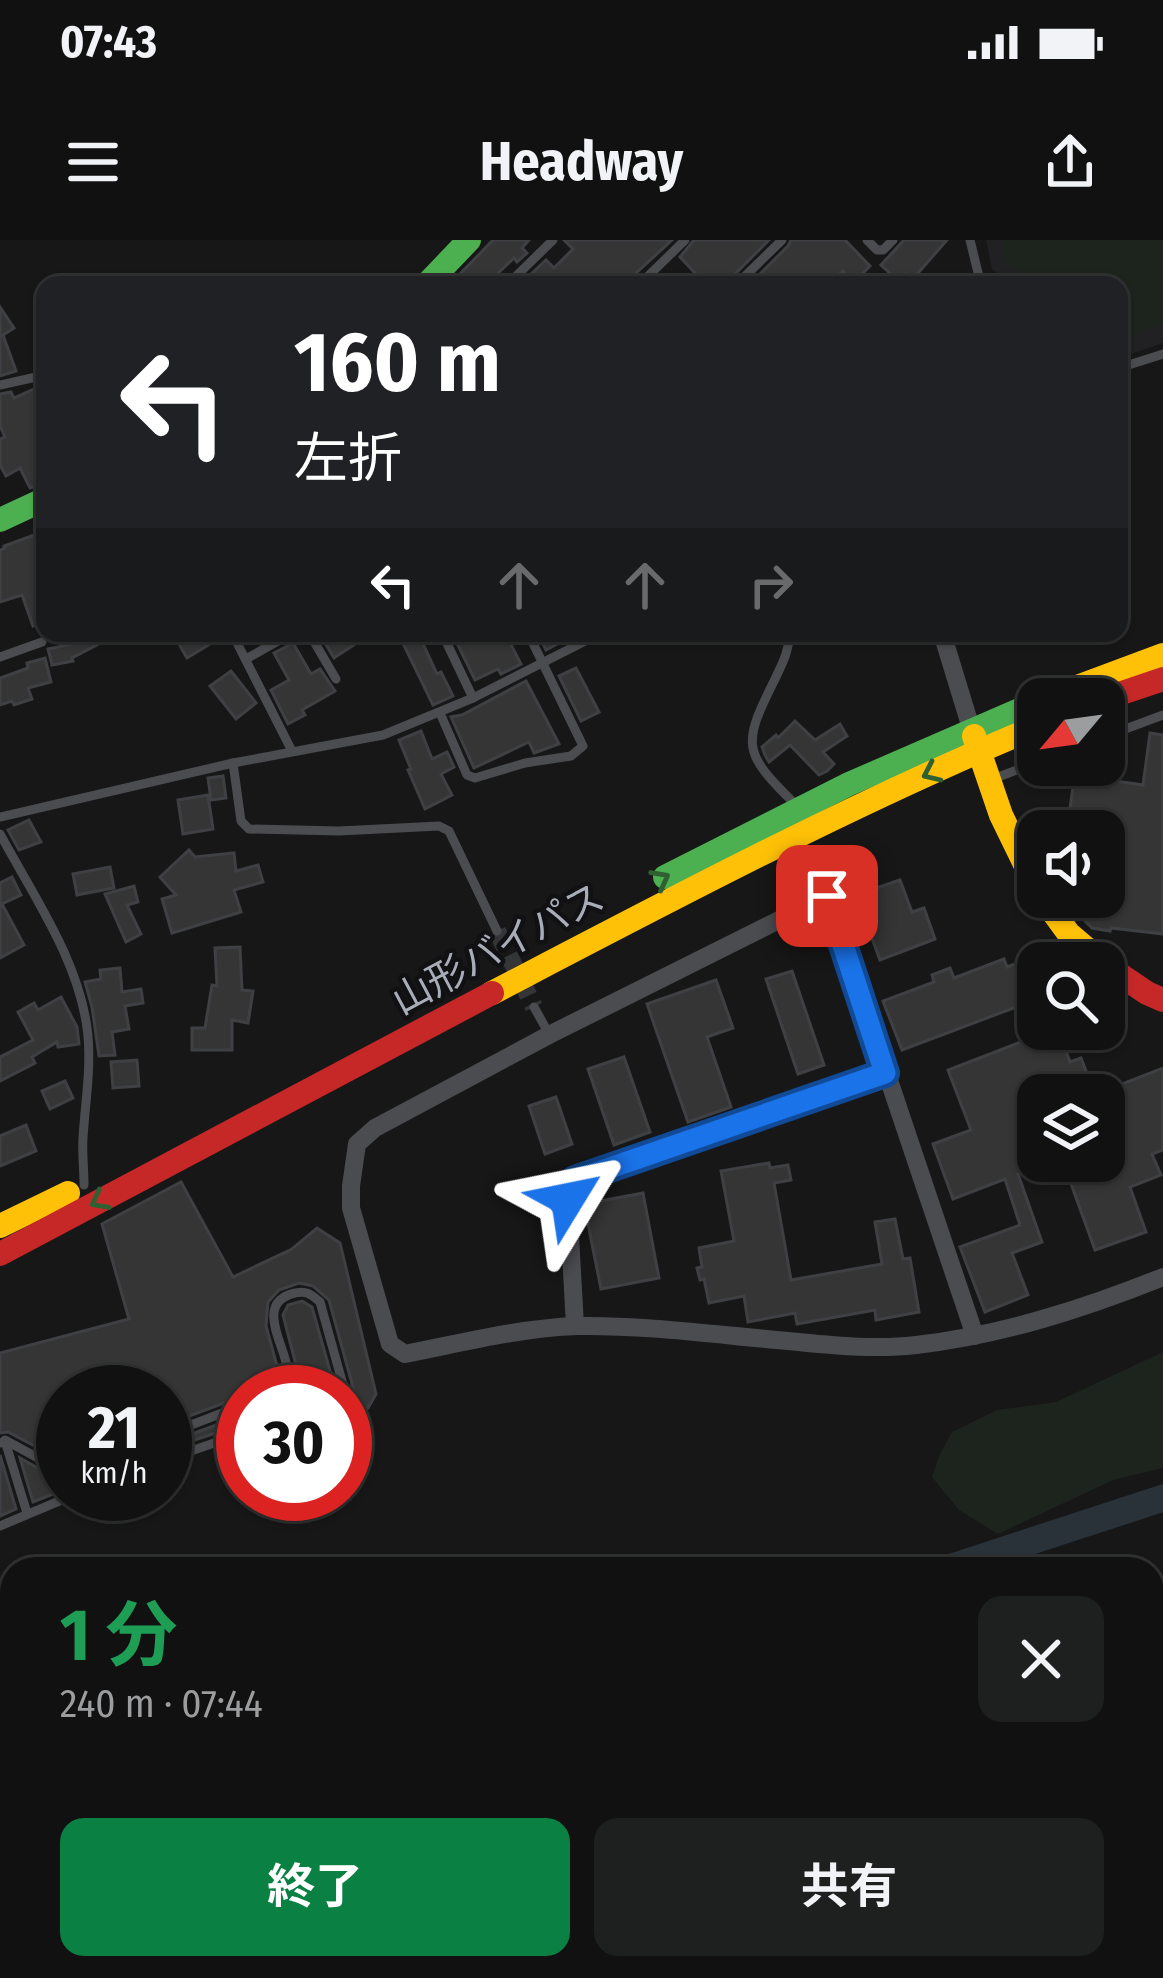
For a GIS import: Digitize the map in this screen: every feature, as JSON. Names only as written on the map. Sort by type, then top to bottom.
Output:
[{"type":"main road","points":[[435,276],[469,240]]},
{"type":"main road","points":[[0,520],[36,503]]},
{"type":"main road","name":"山形バイパス","points":[[1101,678],[1163,655]]},
{"type":"main road","points":[[1125,693],[1163,679]]},
{"type":"main road","name":"山形バイパス","points":[[0,1253],[809,829],[1017,715]]},
{"type":"main road","name":"山形バイパス","points":[[0,1226],[799,808],[975,740],[1017,731]]},
{"type":"main road","points":[[975,740],[1017,850]]},
{"type":"main road","points":[[1057,918],[1078,942]]},
{"type":"main road","points":[[1125,978],[1163,1000]]},
{"type":"street","points":[[945,642],[975,740]]},
{"type":"street","points":[[974,1336],[827,896],[549,1035],[376,1128],[357,1144],[351,1208],[389,1345],[405,1354],[575,1326],[676,1330],[860,1348],[915,1345],[974,1336],[1021,1326],[1163,1277]]},
{"type":"street","points":[[575,1326],[568,1199],[575,1180],[885,1073]]},
{"type":"lane","points":[[516,276],[554,240]]},
{"type":"lane","points":[[648,276],[685,240]]},
{"type":"lane","points":[[745,276],[782,240]]},
{"type":"lane","points":[[867,240],[883,250],[893,240]]},
{"type":"lane","points":[[970,240],[979,276]]},
{"type":"lane","points":[[519,273],[522,276]]},
{"type":"lane","points":[[1128,365],[1163,354]]},
{"type":"lane","points":[[0,386],[36,377]]},
{"type":"lane","points":[[0,657],[43,642]]},
{"type":"lane","points":[[237,642],[292,751]]},
{"type":"lane","points":[[246,659],[276,642]]},
{"type":"lane","points":[[314,642],[337,679]]},
{"type":"lane","points":[[446,642],[473,698]]},
{"type":"lane","points":[[440,713],[467,775],[476,778],[571,756],[583,746],[533,642]]},
{"type":"lane","points":[[0,817],[233,763],[383,735],[473,698],[584,642]]},
{"type":"lane","points":[[790,642],[751,736],[753,755],[764,773],[799,808]]},
{"type":"lane","points":[[1125,729],[1163,715]]},
{"type":"lane","points":[[233,763],[242,821],[249,829],[439,826],[449,831],[497,931]]},
{"type":"lane","points":[[988,781],[1017,770]]},
{"type":"lane","points":[[0,834],[65,953],[81,993],[88,1038],[84,1184]]},
{"type":"lane","points":[[0,862],[13,857]]},
{"type":"lane","points":[[534,1007],[549,1035]]},
{"type":"lane","points":[[285,1365],[272,1318],[274,1306],[298,1292],[310,1293],[320,1302],[338,1365]]},
{"type":"lane","points":[[2,1440],[36,1457]]},
{"type":"lane","points":[[2,1440],[27,1513]]},
{"type":"lane","points":[[0,1526],[36,1510]]},
{"type":"shaded area","points":[[986,240],[1163,240],[1163,343],[1128,355],[1128,276],[1001,276],[992,269]]},
{"type":"shaded area","points":[[1001,240],[1163,240],[1163,324],[1128,336],[1128,276],[1027,276],[1005,261]]},
{"type":"shaded area","points":[[1163,1352],[1163,1468],[1113,1480],[998,1534],[959,1510],[932,1477],[952,1432],[997,1410],[1056,1402]]},
{"type":"building","points":[[493,240],[529,240],[522,248],[527,253],[495,276],[459,275]]},
{"type":"building","points":[[564,240],[672,240],[633,276],[530,275],[546,260],[554,268],[573,249]]},
{"type":"building","points":[[694,240],[769,240],[733,276],[698,276],[680,257]]},
{"type":"building","points":[[791,240],[845,240],[870,266],[860,276],[843,271],[837,276],[758,276]]},
{"type":"building","points":[[904,240],[947,240],[916,276],[893,276],[881,265]]},
{"type":"building","points":[[0,307],[14,328],[3,335],[16,371],[0,376]]},
{"type":"building","points":[[36,388],[36,486],[30,488],[20,468],[6,476],[0,465],[0,439],[5,437],[0,426],[0,394],[11,392],[14,398]]},
{"type":"building","points":[[36,534],[36,625],[22,595],[0,602],[0,550]]},
{"type":"building","points":[[103,642],[73,661],[52,665],[48,649]]},
{"type":"building","points":[[178,642],[213,642],[187,658]]},
{"type":"building","points":[[324,642],[358,642],[334,658]]},
{"type":"building","points":[[402,642],[426,642],[437,674],[441,672],[453,696],[433,705]]},
{"type":"building","points":[[456,642],[510,642],[521,664],[475,680]]},
{"type":"building","points":[[293,643],[311,674],[320,669],[335,691],[288,724],[271,690],[289,680],[274,653]]},
{"type":"building","points":[[45,658],[51,682],[28,688],[32,699],[0,705],[0,678]]},
{"type":"building","points":[[576,668],[599,712],[581,721],[559,676]]},
{"type":"building","points":[[231,671],[256,703],[236,719],[210,686]]},
{"type":"building","points":[[526,681],[559,744],[534,753],[529,742],[474,768],[451,717]]},
{"type":"building","points":[[795,721],[815,740],[840,724],[847,736],[823,752],[834,764],[827,771],[819,775],[790,745],[769,762],[762,747]]},
{"type":"building","points":[[421,731],[432,759],[447,752],[454,767],[441,774],[452,795],[425,809],[399,740]]},
{"type":"building","points":[[1150,733],[1163,735],[1163,934],[1092,928],[1082,918],[1125,918],[1125,810],[1070,810],[1073,786],[1143,785]]},
{"type":"building","points":[[223,776],[226,798],[211,800],[208,778]]},
{"type":"building","points":[[208,795],[213,829],[183,834],[178,800]]},
{"type":"building","points":[[29,820],[41,842],[19,850],[8,830]]},
{"type":"building","points":[[189,850],[195,857],[234,853],[236,871],[258,865],[263,882],[234,890],[241,912],[172,933],[162,899],[176,895],[160,877]]},
{"type":"building","points":[[110,867],[114,888],[77,895],[73,874]]},
{"type":"building","points":[[12,877],[21,895],[2,904],[24,945],[0,958],[0,883]]},
{"type":"building","points":[[900,880],[912,912],[924,908],[935,939],[880,960],[856,895]]},
{"type":"building","points":[[134,886],[138,902],[127,905],[141,934],[126,942],[105,894]]},
{"type":"building","points":[[240,947],[242,990],[253,991],[248,1023],[232,1020],[232,1050],[192,1050],[192,1028],[205,1028],[212,985],[217,986],[215,948]]},
{"type":"building","points":[[1004,959],[1007,967],[1017,963],[1017,1007],[902,1050],[883,1001],[934,982],[932,975],[950,968],[954,978]]},
{"type":"building","points":[[120,968],[122,992],[141,989],[143,1003],[125,1006],[129,1029],[112,1032],[115,1055],[99,1056],[85,982],[101,979],[100,970]]},
{"type":"building","points":[[792,971],[824,1065],[798,1074],[766,979]]},
{"type":"building","points":[[716,980],[733,1028],[707,1037],[731,1107],[688,1122],[647,1004]]},
{"type":"building","points":[[61,997],[77,1027],[79,1044],[58,1047],[57,1042],[32,1057],[35,1063],[0,1081],[0,1057],[33,1040],[18,1012],[34,1003],[38,1010]]},
{"type":"building","points":[[1017,1043],[1017,1050],[1066,1050],[1070,1062],[1081,1058],[1087,1074],[1017,1074],[1017,1182],[1042,1242],[1012,1253],[1028,1295],[985,1312],[960,1247],[1020,1225],[1005,1179],[953,1199],[933,1144],[971,1130],[948,1070]]},
{"type":"building","points":[[624,1057],[650,1132],[614,1145],[588,1069]]},
{"type":"building","points":[[137,1060],[139,1086],[113,1088],[111,1062]]},
{"type":"building","points":[[1163,1068],[1163,1150],[1152,1154],[1161,1175],[1130,1187],[1146,1232],[1095,1250],[1070,1182],[1125,1182],[1125,1083]]},
{"type":"building","points":[[65,1081],[73,1098],[50,1109],[42,1091]]},
{"type":"building","points":[[556,1097],[572,1144],[545,1154],[529,1106]]},
{"type":"building","points":[[26,1125],[36,1151],[0,1166],[0,1136]]},
{"type":"building","points":[[769,1163],[770,1168],[788,1165],[791,1180],[774,1183],[791,1280],[882,1264],[875,1222],[895,1219],[903,1259],[910,1258],[919,1312],[876,1320],[875,1310],[797,1324],[795,1313],[748,1322],[744,1296],[709,1303],[697,1268],[702,1267],[699,1248],[734,1241],[721,1171]]},
{"type":"building","points":[[181,1182],[233,1277],[292,1249],[317,1228],[340,1243],[369,1365],[347,1365],[329,1300],[313,1286],[299,1283],[279,1290],[268,1302],[266,1326],[277,1365],[216,1365],[216,1406],[192,1415],[192,1365],[36,1365],[36,1447],[8,1432],[0,1433],[0,1353],[129,1319],[102,1224]]},
{"type":"building","points":[[643,1193],[659,1278],[601,1289],[584,1204]]},
{"type":"building","points":[[302,1301],[312,1307],[328,1365],[296,1365],[283,1315],[288,1305]]},
{"type":"building","points":[[216,1425],[216,1433],[192,1441],[192,1434]]},
{"type":"building","points":[[0,1455],[16,1509],[0,1516]]},
{"type":"building","points":[[20,1458],[36,1467],[33,1502]]},
{"type":"waterway","points":[[983,1557],[1163,1498]]},
{"type":"tunnel","points":[[497,931],[534,1007]]},
{"type":"traffic: fast","points":[[435,276],[469,240]]},
{"type":"traffic: fast","points":[[0,520],[36,503]]},
{"type":"traffic: fast","points":[[665,877],[849,784],[1017,711]]},
{"type":"traffic: slow","points":[[1101,678],[1163,655]]},
{"type":"traffic: slow","points":[[492,993],[831,820],[1017,735]]},
{"type":"traffic: slow","points":[[974,736],[1017,848]]},
{"type":"traffic: slow","points":[[1057,918],[1078,942]]},
{"type":"traffic: slow","points":[[0,1226],[68,1193]]},
{"type":"traffic: jam","points":[[1125,692],[1163,679]]},
{"type":"traffic: jam","points":[[1125,978],[1163,1000]]},
{"type":"traffic: jam","points":[[0,1254],[492,993]]},
{"type":"route","points":[[568,1199],[575,1180],[885,1073],[827,896]]}]
